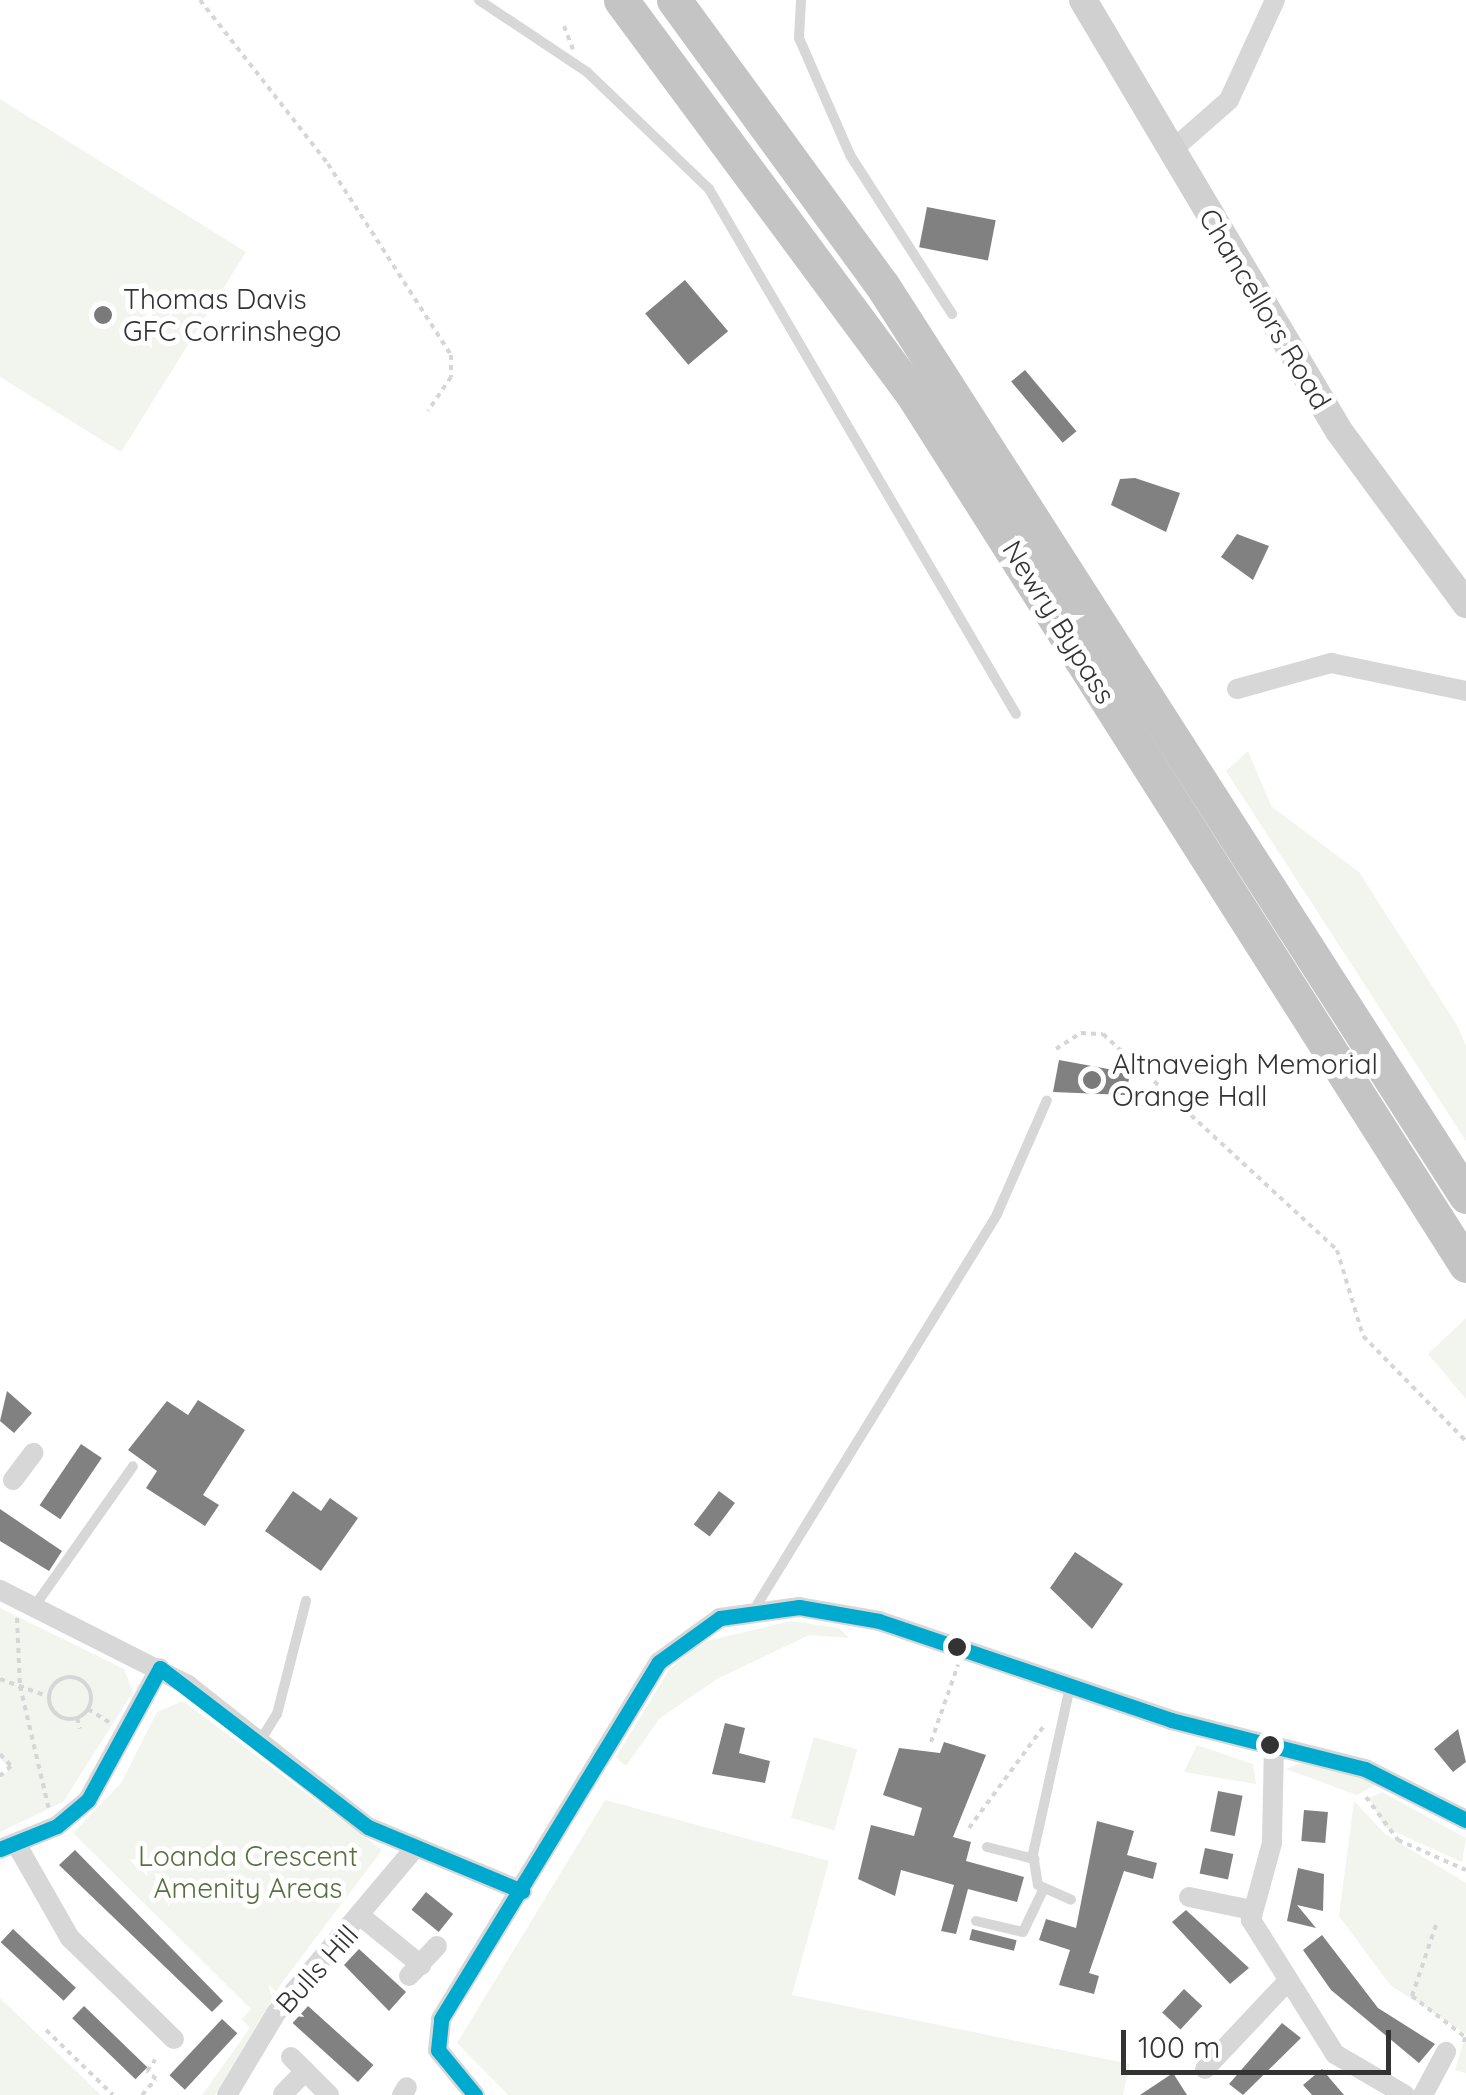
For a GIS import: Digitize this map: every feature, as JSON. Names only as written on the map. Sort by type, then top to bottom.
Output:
[{"type":"highway","name":"Newry Bypass","points":[[621,0],[912,393],[1466,1264]]},
{"type":"highway","name":"Newry Bypass","points":[[674,0],[882,285],[1466,1196]]},
{"type":"street","name":"Chancellors Road","points":[[1083,0],[1378,493],[1466,604]]},
{"type":"street","points":[[1171,151],[1229,100],[1275,0]]},
{"type":"street","points":[[1237,689],[1332,663],[1466,692]]},
{"type":"street","points":[[13,1480],[33,1453]]},
{"type":"street","points":[[16,1599],[160,1668],[368,1826],[522,1892]]},
{"type":"street","points":[[475,2095],[444,2063],[436,2034],[659,1662],[702,1624],[755,1608],[879,1622],[1070,1687],[1364,1768],[1466,1820]]},
{"type":"street","points":[[160,1668],[88,1800],[9,1848],[70,1938],[174,2039]]},
{"type":"street","points":[[1247,1909],[1272,1843],[1274,1745]]},
{"type":"street","name":"Bulls Hill","points":[[228,2095],[276,2013],[362,1918],[416,1848]]},
{"type":"street","points":[[1189,1897],[1247,1909],[1336,2054],[1405,2095]]},
{"type":"street","points":[[362,1918],[415,1970],[437,1946]]},
{"type":"street","points":[[1206,2069],[1289,1980]]},
{"type":"street","points":[[1424,2095],[1446,2052]]},
{"type":"street","points":[[282,2094],[298,2064],[329,2095]]},
{"type":"lane","points":[[479,0],[571,59],[709,189],[1016,714]]},
{"type":"lane","points":[[801,0],[798,38],[850,155],[952,314]]},
{"type":"lane","points":[[755,1608],[997,1214],[1048,1100]]},
{"type":"lane","points":[[16,1599],[134,1466]]},
{"type":"lane","points":[[259,1742],[278,1714],[306,1601]]},
{"type":"lane","points":[[976,1920],[1023,1932],[1044,1890],[1034,1859],[1070,1687]]},
{"type":"lane","points":[[987,1847],[1034,1859]]},
{"type":"lane","points":[[1044,1890],[1071,1900]]},
{"type":"path","points":[[200,0],[328,164],[451,355],[451,377],[428,411]]},
{"type":"path","points":[[564,26],[571,59]]},
{"type":"path","points":[[1056,1048],[1082,1033],[1103,1034],[1337,1250],[1364,1336],[1466,1441]]},
{"type":"path","points":[[16,1599],[20,1686],[50,1816]]},
{"type":"path","points":[[932,1742],[958,1665]]},
{"type":"path","points":[[48,1696],[74,1677],[89,1690],[88,1709]]},
{"type":"path","points":[[0,1679],[48,1696],[56,1714],[76,1718],[88,1709]]},
{"type":"path","points":[[88,1709],[114,1724]]},
{"type":"path","points":[[76,1718],[80,1729]]},
{"type":"path","points":[[968,1828],[1044,1726]]},
{"type":"path","points":[[0,1754],[11,1766],[0,1776]]},
{"type":"path","points":[[1366,1797],[1398,1840],[1466,1870]]},
{"type":"path","points":[[1436,1926],[1411,1987],[1415,2002],[1465,2037],[1460,2060],[1446,2052]]},
{"type":"path","points":[[46,2030],[114,2095]]},
{"type":"path","points":[[142,2095],[156,2079],[147,2072],[155,2060]]},
{"type":"green space","name":"Thomas Davis GFC Corrinshego","points":[[0,99],[246,252],[121,452],[0,377]]},
{"type":"green space","points":[[1248,751],[1271,806],[1359,872],[1457,1025],[1466,1046],[1466,1141],[1226,771]]},
{"type":"green space","points":[[1466,1318],[1466,1399],[1428,1354]]},
{"type":"green space","points":[[0,1608],[124,1669],[133,1692],[63,1802],[0,1832],[0,1779],[10,1769],[0,1758]]},
{"type":"green space","points":[[791,1621],[839,1628],[849,1638],[809,1635],[717,1679],[660,1718],[626,1766],[616,1757],[669,1670],[699,1643]]},
{"type":"green space","name":"Loanda Crescent Amenity Areas","points":[[183,1701],[382,1850],[281,1984],[215,2095],[202,2095],[250,2028],[242,2019],[251,2009],[73,1833],[121,1783],[157,1712]]},
{"type":"green space","points":[[814,1737],[857,1749],[834,1830],[791,1818]]},
{"type":"green space","points":[[1197,1745],[1253,1764],[1256,1784],[1184,1772]]},
{"type":"green space","points":[[1307,1761],[1377,1784],[1357,1795],[1286,1769]]},
{"type":"green space","points":[[1382,1792],[1466,1838],[1462,1862],[1384,1827],[1369,1798]]},
{"type":"green space","points":[[605,1800],[829,1861],[792,1995],[1130,2064],[1123,2095],[508,2095],[457,2043]]},
{"type":"green space","points":[[1354,1801],[1385,1834],[1466,1883],[1466,2034],[1390,1985],[1339,1916]]},
{"type":"green space","points":[[0,1998],[101,2095],[0,2095]]},
{"type":"green space","points":[[1466,2034],[1466,2073],[1455,2070]]},
{"type":"building","points":[[927,207],[996,220],[988,261],[919,247]]},
{"type":"building","points":[[685,280],[728,331],[688,365],[645,313]]},
{"type":"building","points":[[1025,370],[1076,431],[1063,443],[1011,382]]},
{"type":"building","points":[[1135,478],[1180,493],[1166,532],[1111,505],[1120,479]]},
{"type":"building","points":[[1237,534],[1269,546],[1253,580],[1221,557]]},
{"type":"building","name":"Altnaveigh Memorial Orange Hall","points":[[1059,1060],[1130,1073],[1126,1095],[1053,1092]]},
{"type":"building","points":[[7,1391],[32,1413],[14,1433],[0,1421]]},
{"type":"building","points":[[198,1400],[245,1430],[203,1495],[219,1505],[205,1526],[146,1488],[157,1471],[128,1450],[167,1401],[188,1415]]},
{"type":"building","points":[[81,1444],[102,1458],[60,1519],[40,1505]]},
{"type":"building","points":[[293,1491],[321,1511],[330,1498],[358,1518],[321,1571],[265,1531]]},
{"type":"building","points":[[719,1491],[735,1503],[710,1537],[694,1525]]},
{"type":"building","points":[[0,1509],[62,1551],[49,1571],[0,1541]]},
{"type":"building","points":[[1075,1552],[1123,1584],[1092,1629],[1050,1588]]},
{"type":"building","points":[[725,1723],[745,1728],[739,1753],[770,1761],[765,1783],[712,1774]]},
{"type":"building","points":[[1458,1729],[1466,1762],[1453,1772],[1434,1749]]},
{"type":"building","points":[[944,1742],[986,1755],[953,1837],[971,1842],[966,1861],[1024,1877],[1017,1902],[968,1889],[956,1934],[941,1931],[954,1885],[901,1870],[895,1896],[858,1879],[871,1825],[914,1836],[922,1808],[883,1795],[899,1748],[940,1753]]},
{"type":"building","points":[[1218,1791],[1243,1796],[1235,1836],[1210,1831]]},
{"type":"building","points":[[1304,1810],[1328,1812],[1325,1843],[1301,1841]]},
{"type":"building","points":[[1097,1821],[1134,1831],[1127,1855],[1157,1863],[1153,1879],[1124,1871],[1089,1973],[1099,1976],[1094,1994],[1059,1985],[1070,1950],[1039,1940],[1046,1919],[1076,1928]]},
{"type":"building","points":[[1205,1848],[1233,1854],[1228,1879],[1200,1873]]},
{"type":"building","points":[[75,1850],[223,2001],[212,2012],[59,1865]]},
{"type":"building","points":[[1298,1868],[1324,1874],[1323,1911],[1297,1905],[1316,1928],[1287,1921]]},
{"type":"building","points":[[426,1892],[453,1914],[439,1932],[412,1910]]},
{"type":"building","points":[[1186,1910],[1249,1968],[1230,1984],[1172,1922]]},
{"type":"building","points":[[13,1929],[76,1988],[64,2001],[1,1942]]},
{"type":"building","points":[[972,1929],[1017,1940],[1014,1951],[969,1940]]},
{"type":"building","points":[[1322,1935],[1378,2008],[1435,2044],[1419,2063],[1331,1990],[1303,1950]]},
{"type":"building","points":[[359,1949],[406,1992],[389,2011],[344,1965]]},
{"type":"building","points":[[1184,1989],[1202,2006],[1180,2029],[1162,2012]]},
{"type":"building","points":[[84,2006],[147,2067],[135,2079],[72,2018]]},
{"type":"building","points":[[308,2006],[373,2065],[358,2082],[293,2023]]},
{"type":"building","points":[[222,2019],[237,2033],[185,2090],[169,2075]]},
{"type":"building","points":[[1282,2023],[1301,2038],[1243,2095],[1229,2084]]},
{"type":"building","points":[[1322,2069],[1344,2095],[1312,2095],[1303,2085]]},
{"type":"building","points":[[1173,2073],[1187,2095],[1140,2095]]},
{"type":"transit line","points":[[475,2095],[438,2050],[441,2019],[659,1662],[720,1618],[799,1607],[879,1621],[1171,1720],[1365,1769],[1466,1820]]},
{"type":"transit line","points":[[0,1849],[57,1826],[88,1800],[160,1668],[368,1827],[522,1891]]},
{"type":"place","name":"Thomas Davis GFC Corrinshego","points":[[103,315]]},
{"type":"place","name":"Altnaveigh Memorial Orange Hall","points":[[1092,1080]]}]
